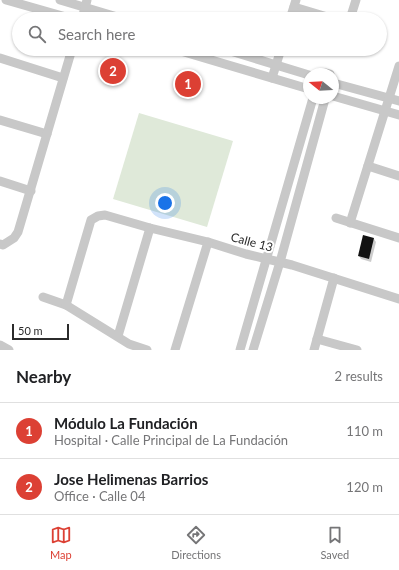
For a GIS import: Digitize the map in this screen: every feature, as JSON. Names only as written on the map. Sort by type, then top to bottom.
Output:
[{"type":"street","points":[[6,0],[48,12]]},
{"type":"street","points":[[60,0],[86,4],[106,12]]},
{"type":"street","points":[[352,12],[356,0]]},
{"type":"street","points":[[295,4],[316,12]]},
{"type":"street","points":[[2,244],[14,238],[18,232],[70,56]]},
{"type":"street","points":[[198,56],[303,87]]},
{"type":"street","points":[[248,56],[303,73]]},
{"type":"street","points":[[272,78],[278,56]]},
{"type":"street","points":[[0,58],[63,78]]},
{"type":"street","points":[[350,223],[384,110],[399,66]]},
{"type":"street","points":[[339,81],[399,101]]},
{"type":"street","points":[[339,100],[399,115]]},
{"type":"street","points":[[240,350],[312,104]]},
{"type":"street","points":[[253,350],[326,104]]},
{"type":"street","points":[[0,120],[47,134]]},
{"type":"street","points":[[368,166],[399,176]]},
{"type":"street","points":[[0,181],[31,191]]},
{"type":"street","name":"Calle 13","points":[[66,305],[91,220],[98,216],[105,215],[280,262],[399,299]]},
{"type":"street","points":[[336,218],[399,238]]},
{"type":"street","points":[[118,336],[150,228]]},
{"type":"street","points":[[175,350],[208,242]]},
{"type":"street","points":[[314,350],[334,278]]},
{"type":"street","points":[[43,297],[66,305],[130,344],[147,350]]},
{"type":"street","points":[[317,339],[357,350]]},
{"type":"street","points":[[0,345],[9,350]]},
{"type":"green space","points":[[139,113],[233,141],[207,227],[113,199]]},
{"type":"building","points":[[363,235],[374,238],[369,259],[358,256]]},
{"type":"place","name":"Jose Helimenas Barrios","points":[[113,71]]},
{"type":"place","name":"Módulo La Fundación","points":[[188,84]]}]
